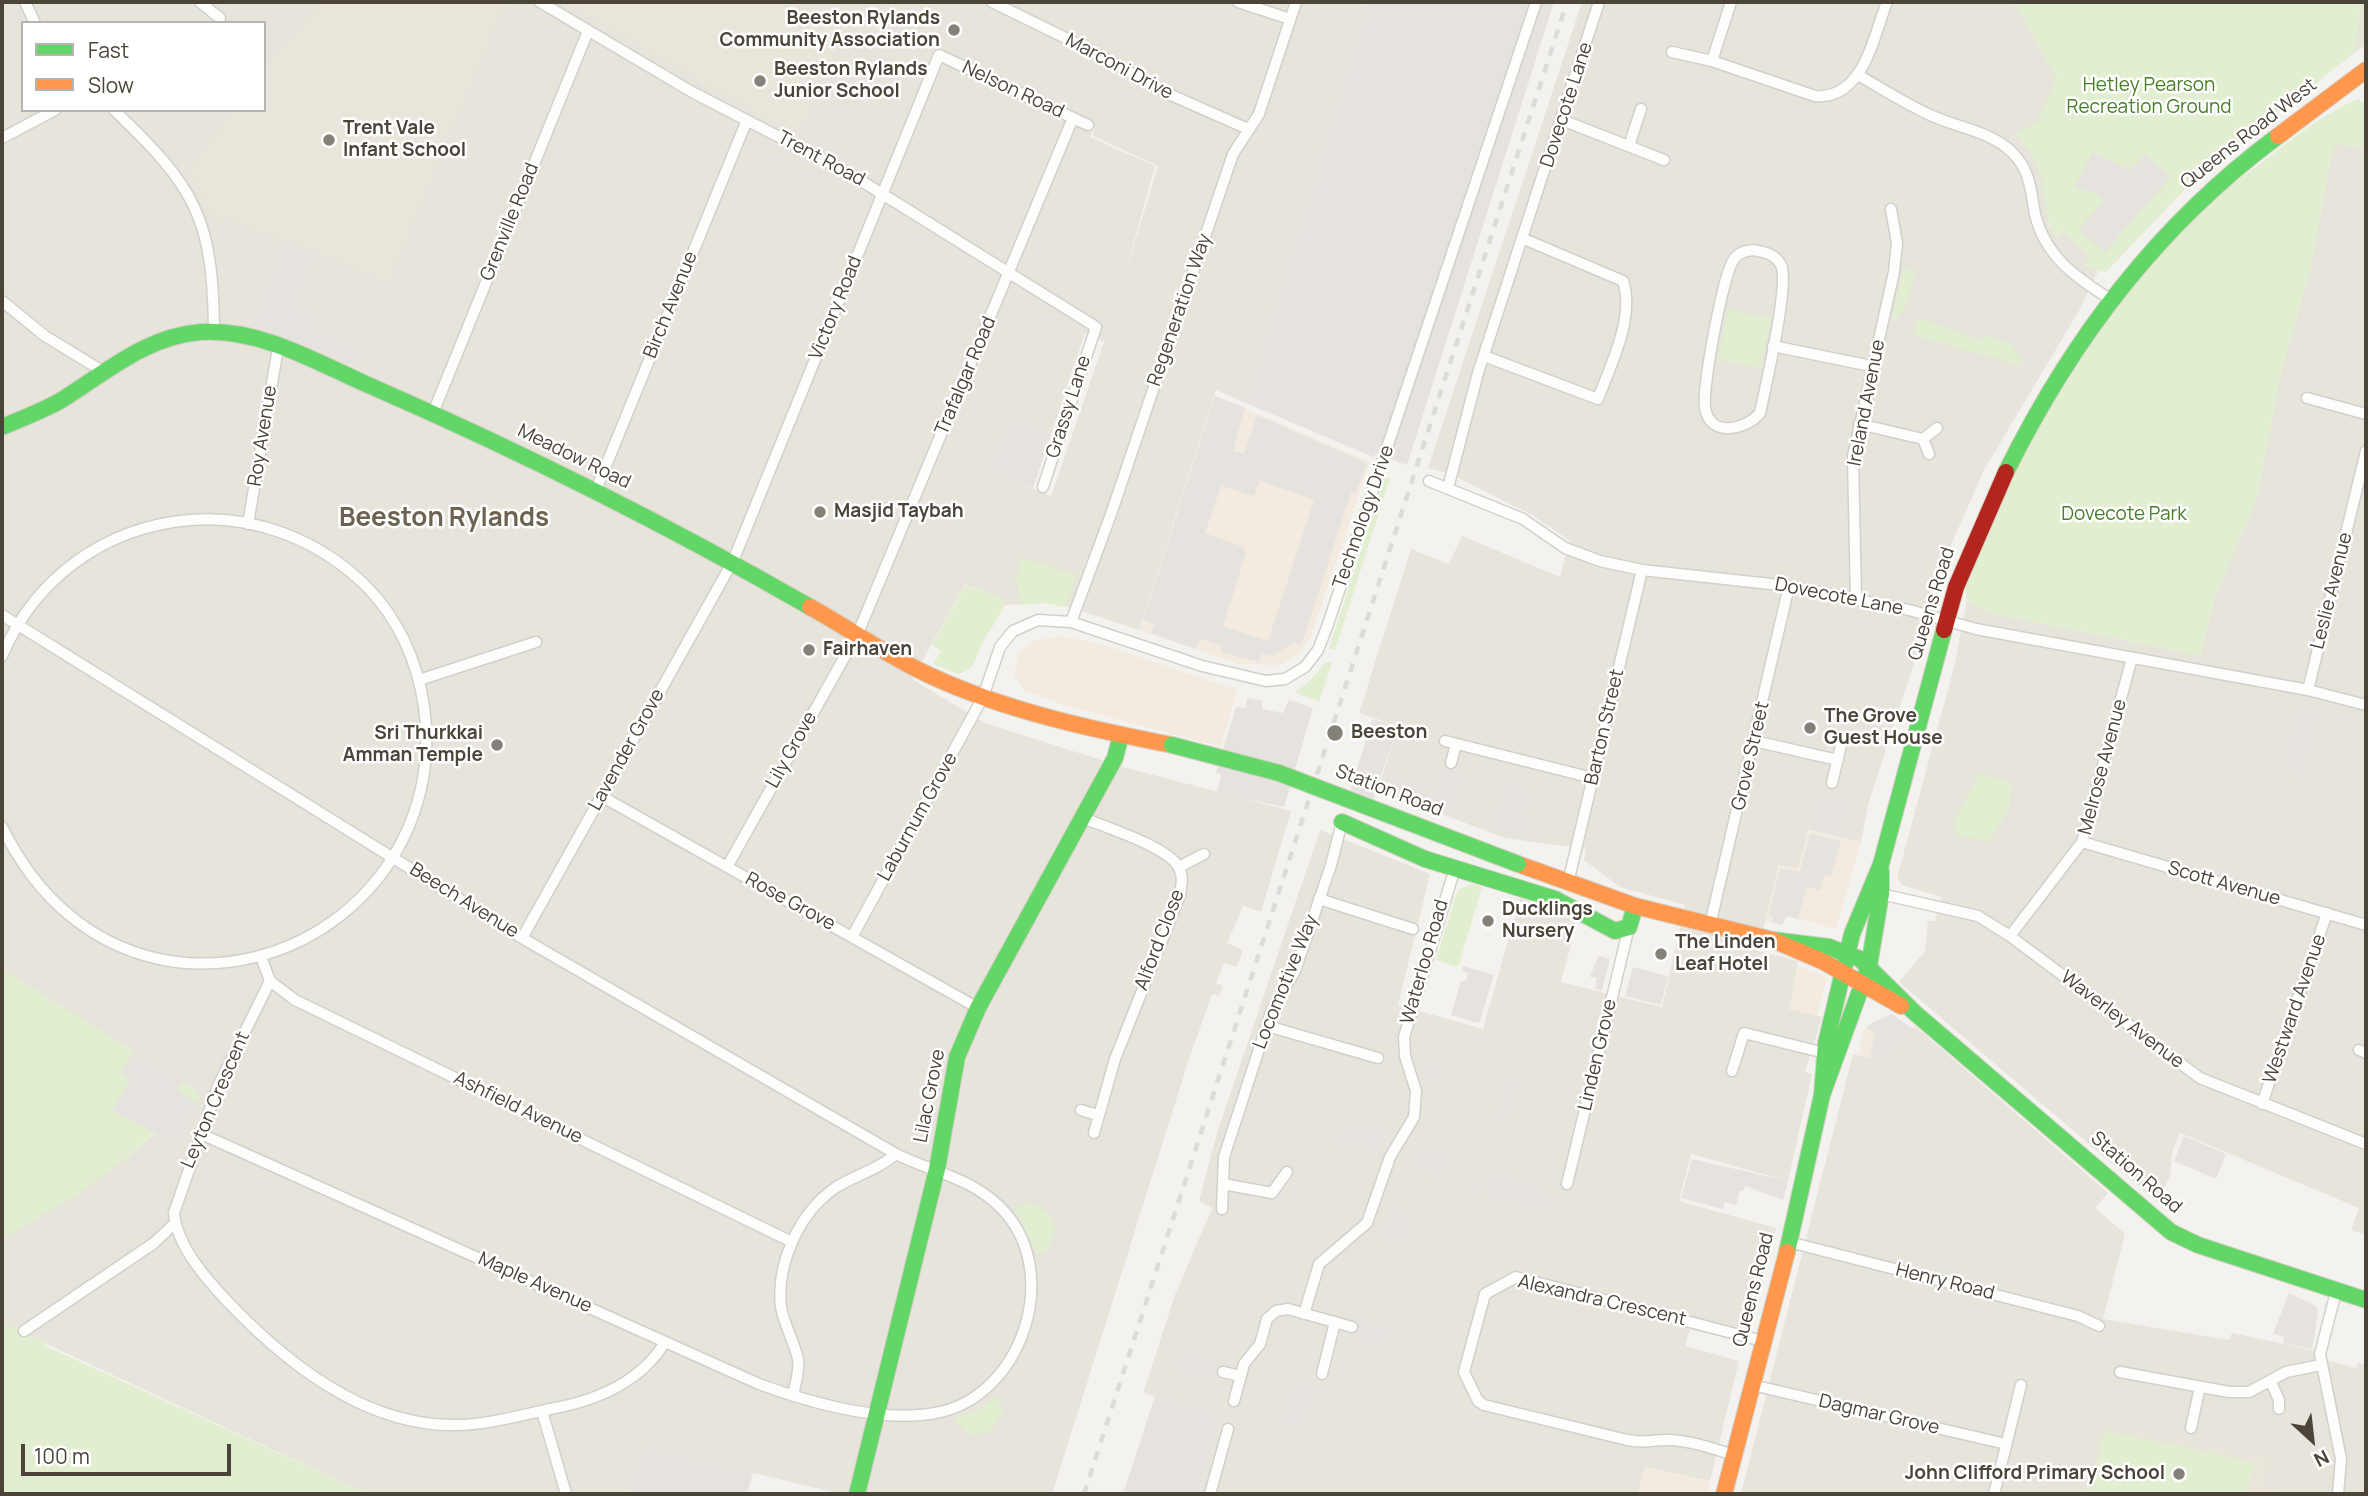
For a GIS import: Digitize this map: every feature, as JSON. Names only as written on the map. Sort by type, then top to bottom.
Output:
[{"type":"street","points":[[25,2],[34,21]]},
{"type":"street","points":[[200,2],[220,18]]},
{"type":"street","name":"Trent Road","points":[[540,2],[587,31],[883,193],[1096,327]]},
{"type":"street","name":"Marconi Drive","points":[[992,2],[1088,49],[1171,95],[1248,129]]},
{"type":"street","points":[[1238,2],[1290,19]]},
{"type":"street","name":"Regeneration Way","points":[[1071,622],[1110,517],[1233,154],[1259,114],[1296,2]]},
{"type":"street","name":"Technology Drive","points":[[983,697],[1000,647],[1013,631],[1038,620],[1071,622],[1246,679],[1284,679],[1311,661],[1326,627],[1536,2]]},
{"type":"street","name":"Dovecote Lane","points":[[1448,488],[1484,356],[1599,2]]},
{"type":"street","points":[[1712,61],[1731,2]]},
{"type":"street","points":[[1672,52],[1712,61],[1815,96],[1831,96],[1844,92],[1858,75],[1887,2]]},
{"type":"street","name":"Grenville Road","points":[[433,413],[587,31]]},
{"type":"street","name":"Nelson Road","points":[[939,55],[1088,125]]},
{"type":"street","name":"Victory Road","points":[[733,561],[939,55]]},
{"type":"street","points":[[1858,75],[1930,116],[2003,145],[2018,159],[2030,181],[2042,238],[2050,252],[2071,272],[2110,299]]},
{"type":"street","name":"Queens Road West","points":[[2062,372],[2110,299],[2152,249],[2215,184],[2364,76]]},
{"type":"street","points":[[1629,146],[1641,109]]},
{"type":"street","points":[[2,138],[51,112]]},
{"type":"street","points":[[116,112],[173,169],[196,209],[212,269],[214,332]]},
{"type":"street","name":"Trafalgar Road","points":[[858,633],[1073,118]]},
{"type":"street","name":"Birch Avenue","points":[[596,490],[747,120]]},
{"type":"street","points":[[1562,120],[1664,160]]},
{"type":"street","name":"Ireland Avenue","points":[[1856,600],[1852,470],[1871,366],[1894,272],[1897,243],[1891,209]]},
{"type":"street","points":[[1484,356],[1598,399],[1616,350],[1629,299],[1623,281],[1524,239]]},
{"type":"street","points":[[1753,250],[1768,253],[1781,265],[1784,287],[1773,346],[1760,413],[1746,426],[1737,429],[1714,424],[1705,408],[1706,387],[1725,275],[1741,253],[1753,250]]},
{"type":"street","points":[[2,301],[45,336],[104,372]]},
{"type":"street","name":"Grassy Lane","points":[[1043,487],[1096,327]]},
{"type":"street","name":"Meadow Road","points":[[2,427],[58,402],[159,341],[214,332],[236,335],[278,348],[433,413],[596,490],[733,561],[928,675],[983,697],[1121,735]]},
{"type":"street","points":[[1773,346],[1871,366]]},
{"type":"street","name":"Roy Avenue","points":[[248,524],[278,348]]},
{"type":"street","name":"Queens Road","points":[[1822,1095],[1825,1053],[1847,952],[1863,904],[1881,864],[1946,620],[1969,550],[1987,509],[2062,372]]},
{"type":"street","points":[[2307,398],[2366,414]]},
{"type":"street","points":[[1859,424],[1923,439]]},
{"type":"street","points":[[1923,439],[1937,428]]},
{"type":"street","points":[[1923,439],[1929,454]]},
{"type":"street","name":"Leslie Avenue","points":[[2308,690],[2366,451]]},
{"type":"street","name":"Dovecote Lane","points":[[1429,481],[1522,519],[1565,548],[1584,557],[1642,570],[1789,586],[2132,658],[2308,690],[2366,705]]},
{"type":"street","points":[[2,656],[17,624],[57,577],[88,552],[120,536],[158,524],[200,519],[248,524],[306,542],[356,577],[398,629],[419,680],[426,719],[426,761],[410,823],[394,856],[348,911],[291,946],[261,957],[230,963],[181,961],[132,950],[99,934],[68,915],[41,887],[14,851],[2,827]]},
{"type":"street","name":"Lavender Grove","points":[[522,938],[733,561]]},
{"type":"street","name":"Barton Street","points":[[1568,883],[1642,570]]},
{"type":"street","name":"Grove Street","points":[[1710,925],[1789,586]]},
{"type":"street","name":"Beech Avenue","points":[[2,615],[394,856],[522,938],[896,1154],[917,1165],[956,1177],[986,1196],[1011,1221],[1029,1268],[1029,1316],[1017,1350],[996,1380],[982,1392],[939,1413],[902,1417],[877,1413]]},
{"type":"street","name":"Lily Grove","points":[[727,867],[858,633]]},
{"type":"street","points":[[419,680],[536,642]]},
{"type":"street","name":"Melrose Avenue","points":[[2010,936],[2082,842],[2132,658]]},
{"type":"street","name":"Laburnum Grove","points":[[852,937],[983,697]]},
{"type":"street","name":"Station Road","points":[[1121,735],[1279,772],[1635,906],[1773,940],[1801,941],[1847,952],[1869,966],[1915,1013],[2171,1232],[2198,1245],[2366,1300]]},
{"type":"street","name":"Lilac Grove","points":[[857,1494],[937,1169],[957,1057],[978,1009],[1115,758],[1121,735]]},
{"type":"street","points":[[1754,741],[1838,760]]},
{"type":"street","points":[[1451,763],[1450,743],[1593,778]]},
{"type":"street","points":[[1832,783],[1842,745]]},
{"type":"street","name":"Rose Grove","points":[[601,796],[978,1009]]},
{"type":"street","name":"Alford Close","points":[[1083,818],[1167,855],[1179,867],[1182,880],[1180,895],[1115,1059],[1094,1133]]},
{"type":"street","points":[[1342,822],[1411,853],[1555,899],[1615,931],[1629,927],[1635,906]]},
{"type":"street","name":"Locomotive Way","points":[[1222,1209],[1224,1157],[1272,1009],[1295,971],[1342,822]]},
{"type":"street","name":"Scott Avenue","points":[[2082,842],[2366,925]]},
{"type":"street","points":[[1179,867],[1204,854]]},
{"type":"street","name":"Queens Road","points":[[1724,1494],[1789,1242],[1822,1095],[1869,966],[1881,894],[1881,864]]},
{"type":"street","name":"Waterloo Road","points":[[1304,1314],[1320,1264],[1367,1223],[1390,1157],[1414,1117],[1416,1091],[1405,1056],[1404,1037],[1455,868]]},
{"type":"street","name":"Waverley Avenue","points":[[1881,894],[1978,916],[2010,936],[2200,1078],[2366,1144]]},
{"type":"street","points":[[1319,899],[1413,929]]},
{"type":"street","name":"Westward Avenue","points":[[2262,1104],[2328,914]]},
{"type":"street","name":"Linden Grove","points":[[1567,1184],[1629,927]]},
{"type":"street","name":"Station Road","points":[[1773,940],[1842,972],[1915,1013]]},
{"type":"street","points":[[261,957],[270,981]]},
{"type":"street","name":"Leyton Crescent","points":[[175,1223],[176,1201],[218,1086],[270,981]]},
{"type":"street","name":"Ashfield Avenue","points":[[270,981],[295,999],[792,1242]]},
{"type":"street","points":[[1267,1026],[1378,1058]]},
{"type":"street","points":[[1732,1071],[1744,1033],[1825,1053]]},
{"type":"street","points":[[1081,1110],[1097,1115]]},
{"type":"street","name":"Maple Avenue","points":[[200,1133],[665,1342],[793,1396],[877,1413]]},
{"type":"street","points":[[793,1396],[798,1360],[782,1308],[780,1286],[792,1242],[818,1203],[833,1190],[886,1163],[896,1154]]},
{"type":"street","points":[[1223,1184],[1272,1193],[1287,1172]]},
{"type":"street","points":[[24,1331],[154,1242],[175,1223],[202,1270],[240,1315],[302,1368],[359,1402],[399,1418],[439,1425],[468,1424],[542,1411],[587,1399],[630,1379],[647,1367],[665,1342]]},
{"type":"street","name":"Henry Road","points":[[1789,1242],[2078,1316],[2099,1326]]},
{"type":"street","name":"Alexandra Crescent","points":[[1734,1455],[1681,1440],[1666,1439],[1650,1444],[1627,1440],[1484,1405],[1478,1401],[1464,1372],[1485,1294],[1516,1277],[1763,1341]]},
{"type":"street","points":[[2336,1292],[2322,1345],[2321,1364],[2341,1459],[2338,1494]]},
{"type":"street","points":[[1234,1401],[1244,1364],[1259,1344],[1267,1319],[1281,1309],[1352,1327]]},
{"type":"street","points":[[1322,1374],[1335,1322]]},
{"type":"street","points":[[2120,1372],[2200,1387],[2249,1392],[2286,1372],[2321,1364]]},
{"type":"street","points":[[1223,1372],[1241,1376]]},
{"type":"street","points":[[2271,1382],[2277,1392],[2279,1409]]},
{"type":"street","name":"Dagmar Grove","points":[[1752,1385],[2006,1444]]},
{"type":"street","points":[[1994,1494],[2021,1385]]},
{"type":"street","points":[[2191,1428],[2200,1387]]},
{"type":"street","points":[[542,1411],[566,1494]]},
{"type":"street","points":[[1211,1494],[1228,1429]]},
{"type":"shaded area","points":[[2,2],[1368,2],[1246,403],[1216,390],[1139,630],[1073,608],[1046,603],[1005,605],[999,597],[965,585],[912,679],[985,723],[1123,767],[1291,811],[1261,912],[1243,906],[1227,943],[1243,950],[1237,967],[1224,963],[1216,983],[1223,986],[1219,996],[1212,994],[1190,1056],[1052,1494],[841,1494],[645,1447],[636,1461],[629,1494],[367,1494],[2,1323],[2,1239],[125,1159],[199,1093],[2,969]],"holes":[[[1095,124],[1093,136],[1158,166],[1125,274],[1155,166],[1090,137]],[[1085,333],[1104,342],[1051,496],[989,470],[1010,417],[1051,435]]]},
{"type":"shaded area","name":"Trent Vale Infant School","points":[[323,2],[506,2],[389,284],[318,253],[227,220],[215,224],[188,171],[231,112],[266,112],[266,65]]},
{"type":"shaded area","name":"Beeston Rylands Junior School","points":[[563,2],[794,2],[844,27],[799,138]]},
{"type":"shaded area","points":[[1368,2],[1554,2],[1407,465],[1377,454],[1373,457],[1246,403]]},
{"type":"shaded area","points":[[1582,2],[2014,2],[2057,78],[2038,122],[2015,134],[2037,160],[2045,182],[2049,225],[2055,237],[2062,231],[2091,257],[2084,265],[2098,271],[2080,309],[1984,470],[1930,593],[1924,632],[1869,802],[1861,842],[1809,830],[1798,869],[1779,865],[1758,951],[1798,961],[1790,1009],[1822,1017],[1805,1072],[1812,1074],[1788,1181],[1691,1154],[1679,1201],[1776,1228],[1747,1343],[1690,1329],[1685,1346],[1739,1361],[1710,1481],[1645,1467],[1638,1494],[1199,1494],[1222,1413],[1143,1393],[1175,1295],[1212,1208],[1199,1201],[1217,1133],[1320,830],[1430,874],[1398,1005],[1483,1029],[1520,898],[1558,911],[1577,922],[1561,982],[1662,1007],[1685,905],[1620,887],[1584,860],[1586,849],[1505,838],[1378,790],[1398,726],[1359,713],[1411,549],[1449,564],[1462,536],[1560,577],[1569,540],[1532,515],[1450,474],[1428,468]]},
{"type":"shaded area","points":[[2361,2],[2366,2],[2366,44],[2354,53]]},
{"type":"shaded area","points":[[2334,143],[2366,148],[2366,1235],[2351,1230],[2359,1208],[2180,1133],[2172,1152],[2170,1176],[2157,1202],[1899,982],[1925,951],[1928,921],[1935,921],[1941,897],[1902,885],[1897,878],[1954,667],[1967,601],[1987,612],[2200,656],[2215,597],[2257,498],[2280,376],[2309,274]]},
{"type":"shaded area","points":[[2092,152],[2130,170],[2145,155],[2170,177],[2105,252],[2079,230],[2103,201],[2096,193],[2075,188]]},
{"type":"shaded area","points":[[284,243],[315,255],[296,307],[317,316],[312,329],[363,349],[356,365],[253,325]]},
{"type":"shaded area","points":[[1214,395],[1370,462],[1311,636],[1299,654],[1279,665],[1239,664],[1139,630]]},
{"type":"shaded area","points":[[1215,396],[1245,408],[1233,451],[1244,454],[1257,415],[1367,463],[1355,494],[1351,493],[1301,646],[1294,643],[1271,656],[1262,654],[1259,662],[1220,652],[1222,646],[1200,639],[1196,649],[1151,633],[1154,624],[1143,620]],"holes":[[[1260,481],[1314,500],[1268,641],[1223,626],[1246,552],[1241,546],[1205,533],[1221,486],[1254,496]]]},
{"type":"shaded area","points":[[1010,417],[1051,435],[1033,488],[989,470]]},
{"type":"shaded area","points":[[1060,636],[1101,644],[1237,690],[1221,747],[1064,705],[1024,690],[1014,676],[1018,653],[1033,641]]},
{"type":"shaded area","points":[[1247,698],[1262,701],[1262,709],[1283,713],[1289,700],[1313,708],[1284,807],[1217,793],[1221,774],[1216,773],[1236,707],[1246,708]]},
{"type":"shaded area","points":[[2299,705],[2316,711],[2322,710],[2303,776],[2281,770]]},
{"type":"shaded area","points":[[1372,719],[1398,726],[1368,814],[1346,806]]},
{"type":"shaded area","points":[[1442,767],[1466,774],[1450,816],[1390,793],[1395,775],[1429,787],[1427,794],[1431,798]]},
{"type":"shaded area","points":[[1504,782],[1535,791],[1530,810],[1520,810],[1529,815],[1525,836],[1492,830],[1497,807],[1505,809],[1508,806],[1498,802]]},
{"type":"shaded area","points":[[1819,794],[1849,801],[1841,836],[1811,829]]},
{"type":"shaded area","points":[[1808,830],[1861,842],[1836,929],[1787,916],[1782,925],[1765,921],[1779,865],[1798,868]]},
{"type":"shaded area","points":[[1810,834],[1841,841],[1831,876],[1824,875],[1820,890],[1807,887],[1798,919],[1786,916],[1782,925],[1772,923],[1773,917],[1769,915],[1780,868],[1800,872]]},
{"type":"shaded area","points":[[1598,956],[1610,959],[1602,991],[1595,988],[1597,978],[1590,977]]},
{"type":"shaded area","points":[[1463,966],[1494,975],[1479,1023],[1451,1015],[1461,981],[1466,981],[1468,973],[1462,970]]},
{"type":"shaded area","points":[[1798,966],[1827,977],[1817,1016],[1789,1009]]},
{"type":"shaded area","points":[[1633,967],[1668,976],[1661,1005],[1625,996]]},
{"type":"shaded area","points":[[1892,1014],[1913,1029],[1884,1062],[1870,1058],[1875,1032],[1867,1029],[1870,1024]]},
{"type":"shaded area","points":[[1870,1024],[1867,1029],[1876,1031],[1870,1058],[1858,1056],[1863,1032]]},
{"type":"shaded area","points":[[1915,1026],[2108,1193],[2095,1208],[2125,1234],[2103,1319],[2229,1340],[2232,1333],[2312,1350],[2330,1361],[2356,1368],[2358,1363],[2366,1365],[2366,1494],[1741,1494],[1853,1054],[1884,1062]]},
{"type":"shaded area","points":[[133,1052],[182,1082],[177,1089],[195,1102],[181,1146],[112,1111],[131,1079],[121,1073]]},
{"type":"shaded area","points":[[1424,1060],[1447,1065],[1441,1086],[1426,1085],[1419,1063]]},
{"type":"shaded area","points":[[1508,1074],[1526,1078],[1523,1093],[1518,1092],[1513,1099],[1507,1123],[1496,1120]]},
{"type":"shaded area","points":[[1350,1121],[1392,1133],[1376,1153],[1334,1143]]},
{"type":"shaded area","points":[[2184,1136],[2226,1154],[2216,1179],[2174,1161]]},
{"type":"shaded area","points":[[1422,1145],[1451,1153],[1444,1177],[1413,1168]]},
{"type":"shaded area","points":[[1692,1159],[1788,1181],[1783,1200],[1745,1186],[1744,1191],[1740,1190],[1736,1205],[1725,1202],[1723,1209],[1681,1198]]},
{"type":"shaded area","points":[[1490,1170],[1536,1184],[1534,1191],[1554,1197],[1550,1215],[1470,1194],[1473,1183],[1486,1187]]},
{"type":"shaded area","points":[[1390,1206],[1416,1213],[1406,1247],[1380,1239]]},
{"type":"shaded area","points":[[2289,1293],[2316,1306],[2318,1313],[2312,1349],[2283,1343],[2284,1337],[2273,1334]]},
{"type":"shaded area","points":[[1361,1319],[1398,1329],[1394,1342],[1384,1339],[1381,1351],[1355,1343]]},
{"type":"shaded area","points":[[1186,1350],[1220,1360],[1213,1383],[1172,1372]]},
{"type":"shaded area","points":[[1293,1378],[1316,1384],[1305,1430],[1280,1424]]},
{"type":"shaded area","points":[[1155,1396],[1222,1413],[1199,1494],[1123,1494]]},
{"type":"shaded area","name":"John Clifford Primary School","points":[[2101,1425],[2272,1459],[2265,1488],[2292,1494],[2084,1494]]},
{"type":"shaded area","points":[[645,1447],[753,1473],[747,1494],[629,1494],[636,1461]]},
{"type":"shaded area","points":[[1645,1467],[1710,1481],[1707,1494],[1638,1494]]},
{"type":"green space","name":"Hetley Pearson Recreation Ground","points":[[2014,2],[2361,2],[2354,53],[2194,180],[2106,272],[2084,266],[2090,257],[2062,231],[2054,237],[2036,162],[2015,134],[2038,122],[2057,78]]},
{"type":"green space","name":"Dovecote Park","points":[[2358,99],[2366,105],[2366,148],[2334,144],[2309,274],[2280,376],[2257,498],[2215,597],[2200,656],[1987,612],[1967,601],[1970,571],[2012,478],[2058,394],[2112,314],[2173,240],[2213,199],[2312,125]]},
{"type":"green space","points":[[1904,269],[1916,271],[1904,310],[1891,324]]},
{"type":"green space","points":[[1728,310],[1771,318],[1761,368],[1718,360]]},
{"type":"green space","points":[[1919,318],[1982,341],[1984,335],[2011,344],[2023,366],[1913,335]]},
{"type":"green space","points":[[1385,477],[1390,479],[1335,650],[1329,648]]},
{"type":"green space","points":[[1021,558],[1077,575],[1065,607],[1046,603],[1021,605],[1016,578]]},
{"type":"green space","points":[[965,586],[1000,597],[1005,605],[984,640],[975,662],[964,672],[957,674],[933,664],[941,651],[932,645]]},
{"type":"green space","points":[[1326,662],[1332,663],[1319,702],[1295,692],[1308,683]]},
{"type":"green space","points":[[1980,773],[2011,783],[2010,807],[1989,842],[1957,835],[1954,821]]},
{"type":"green space","points":[[1472,884],[1482,887],[1458,967],[1436,960],[1456,895],[1460,889]]},
{"type":"green space","points":[[2,969],[199,1093],[181,1146],[153,1133],[125,1159],[77,1195],[2,1239]]},
{"type":"green space","points":[[1026,1204],[1042,1208],[1048,1213],[1053,1225],[1054,1232],[1049,1248],[1038,1255],[1015,1209]]},
{"type":"green space","points":[[2,1323],[38,1338],[48,1347],[367,1494],[2,1494]]},
{"type":"green space","points":[[997,1396],[1003,1412],[990,1432],[968,1435],[954,1420],[978,1410]]},
{"type":"green space","name":"John Clifford Primary School","points":[[2105,1431],[2256,1463],[2247,1494],[2089,1492]]},
{"type":"railway","points":[[1084,1494],[1567,2]]},
{"type":"traffic: fast","points":[[2006,472],[2059,376],[2122,288],[2194,207],[2278,136]]},
{"type":"traffic: fast","points":[[2,427],[60,401],[126,358],[162,341],[201,332],[246,336],[312,359],[541,464],[650,519],[810,607]]},
{"type":"traffic: fast","points":[[1822,1095],[1826,1043],[1852,934],[1881,864],[1944,630]]},
{"type":"traffic: fast","points":[[857,1494],[937,1169],[957,1057],[978,1008],[1115,758],[1121,735]]},
{"type":"traffic: fast","points":[[1172,745],[1279,773],[1518,864]]},
{"type":"traffic: fast","points":[[1342,822],[1425,859],[1555,899],[1615,931],[1629,927],[1635,906]]},
{"type":"traffic: fast","points":[[1787,1252],[1822,1095],[1869,966],[1881,894],[1881,871]]},
{"type":"traffic: fast","points":[[1773,940],[1829,947],[1860,959],[1915,1013],[2171,1232],[2198,1245],[2366,1300]]},
{"type":"traffic: slow","points":[[2278,136],[2366,70]]},
{"type":"traffic: slow","points":[[810,607],[900,660],[960,688],[1049,718],[1172,745]]},
{"type":"traffic: slow","points":[[1518,864],[1635,906],[1773,940],[1824,962],[1901,1006]]},
{"type":"traffic: slow","points":[[1724,1494],[1787,1252]]},
{"type":"traffic: jam","points":[[1944,630],[1956,587],[2006,472]]},
{"type":"place","name":"Beeston Rylands Community Association","points":[[954,30]]},
{"type":"place","name":"Beeston Rylands Junior School","points":[[760,81]]},
{"type":"place","name":"Trent Vale Infant School","points":[[329,140]]},
{"type":"place","name":"Masjid Taybah","points":[[820,512]]},
{"type":"place","name":"Fairhaven","points":[[809,650]]},
{"type":"place","name":"The Grove Guest House","points":[[1810,728]]},
{"type":"place","name":"Beeston","points":[[1335,733]]},
{"type":"place","name":"Sri Thurkkai Amman Temple","points":[[497,745]]},
{"type":"place","name":"Ducklings Nursery","points":[[1488,921]]},
{"type":"place","name":"The Linden Leaf Hotel","points":[[1661,954]]},
{"type":"place","name":"John Clifford Primary School","points":[[2179,1474]]},
{"type":"district","name":"Beeston Rylands","points":[[444,519]]}]
